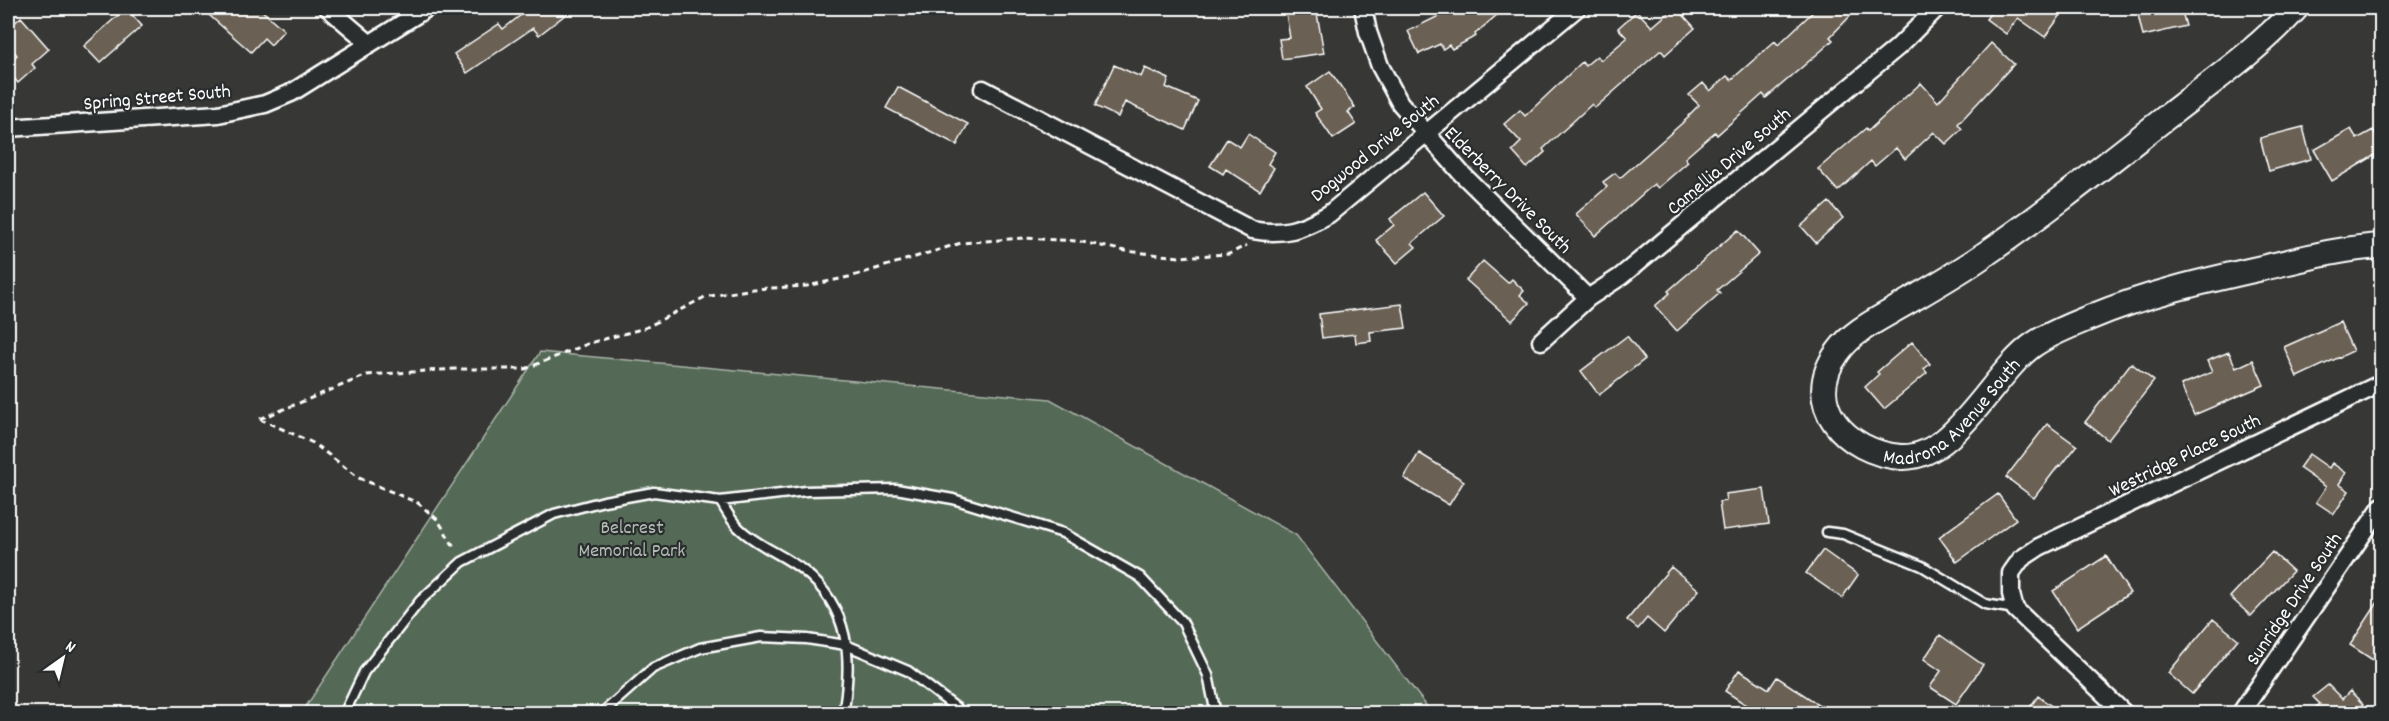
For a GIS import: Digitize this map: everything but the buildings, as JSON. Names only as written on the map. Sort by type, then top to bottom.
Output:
[{"type":"main road","name":"Madrona Avenue South","points":[[2296,8],[2225,71],[2059,201],[1979,259],[1851,337],[1830,364],[1824,380],[1823,394],[1826,408],[1832,420],[1843,431],[1856,442],[1872,450],[1906,457],[1922,453],[1945,440],[1957,429],[2018,357],[2036,343],[2070,326],[2117,306],[2178,286],[2337,251],[2382,246]]},
{"type":"street","points":[[328,8],[369,44]]},
{"type":"street","name":"Spring Street South","points":[[8,128],[218,114],[242,110],[291,93],[427,8]]},
{"type":"street","name":"Elderberry Drive South","points":[[1363,8],[1368,32],[1380,66],[1400,103],[1461,173],[1588,298]]},
{"type":"street","name":"Dogwood Drive South","points":[[983,88],[1252,230],[1272,234],[1307,226],[1329,214],[1577,8]]},
{"type":"street","name":"Camellia Drive South","points":[[1541,341],[1588,298],[1620,277],[1898,47],[1937,8]]},
{"type":"street","name":"Westridge Place South","points":[[2015,609],[2011,594],[2011,573],[2021,559],[2039,547],[2382,383]]},
{"type":"street","name":"Sunridge Drive South","points":[[2240,714],[2382,506]]},
{"type":"street","points":[[2015,609],[2125,714]]},
{"type":"lane","points":[[344,714],[364,672],[420,601],[462,562],[554,514],[604,501],[654,492],[720,501],[806,491],[896,489],[953,499],[1063,533],[1140,578],[1183,623],[1209,675],[1216,714]]},
{"type":"lane","points":[[720,501],[737,527],[758,544],[803,570],[823,590],[834,607],[846,645],[849,670],[843,714]]},
{"type":"lane","points":[[1827,532],[1843,534],[1922,566],[1985,604],[2015,609]]},
{"type":"lane","points":[[601,714],[653,668],[700,648],[761,637],[807,639],[846,645],[908,671],[964,714]]},
{"type":"path","points":[[462,562],[438,519],[418,502],[359,478],[313,443],[260,419],[367,375],[456,369],[525,369],[590,343],[645,328],[705,297],[753,289],[807,286],[853,276],[961,243],[1034,238],[1077,241],[1179,257],[1229,254],[1272,234]]},
{"type":"green space","name":"Belcrest Memorial Park","points":[[540,352],[1050,399],[1296,535],[1432,713],[301,714]]}]
